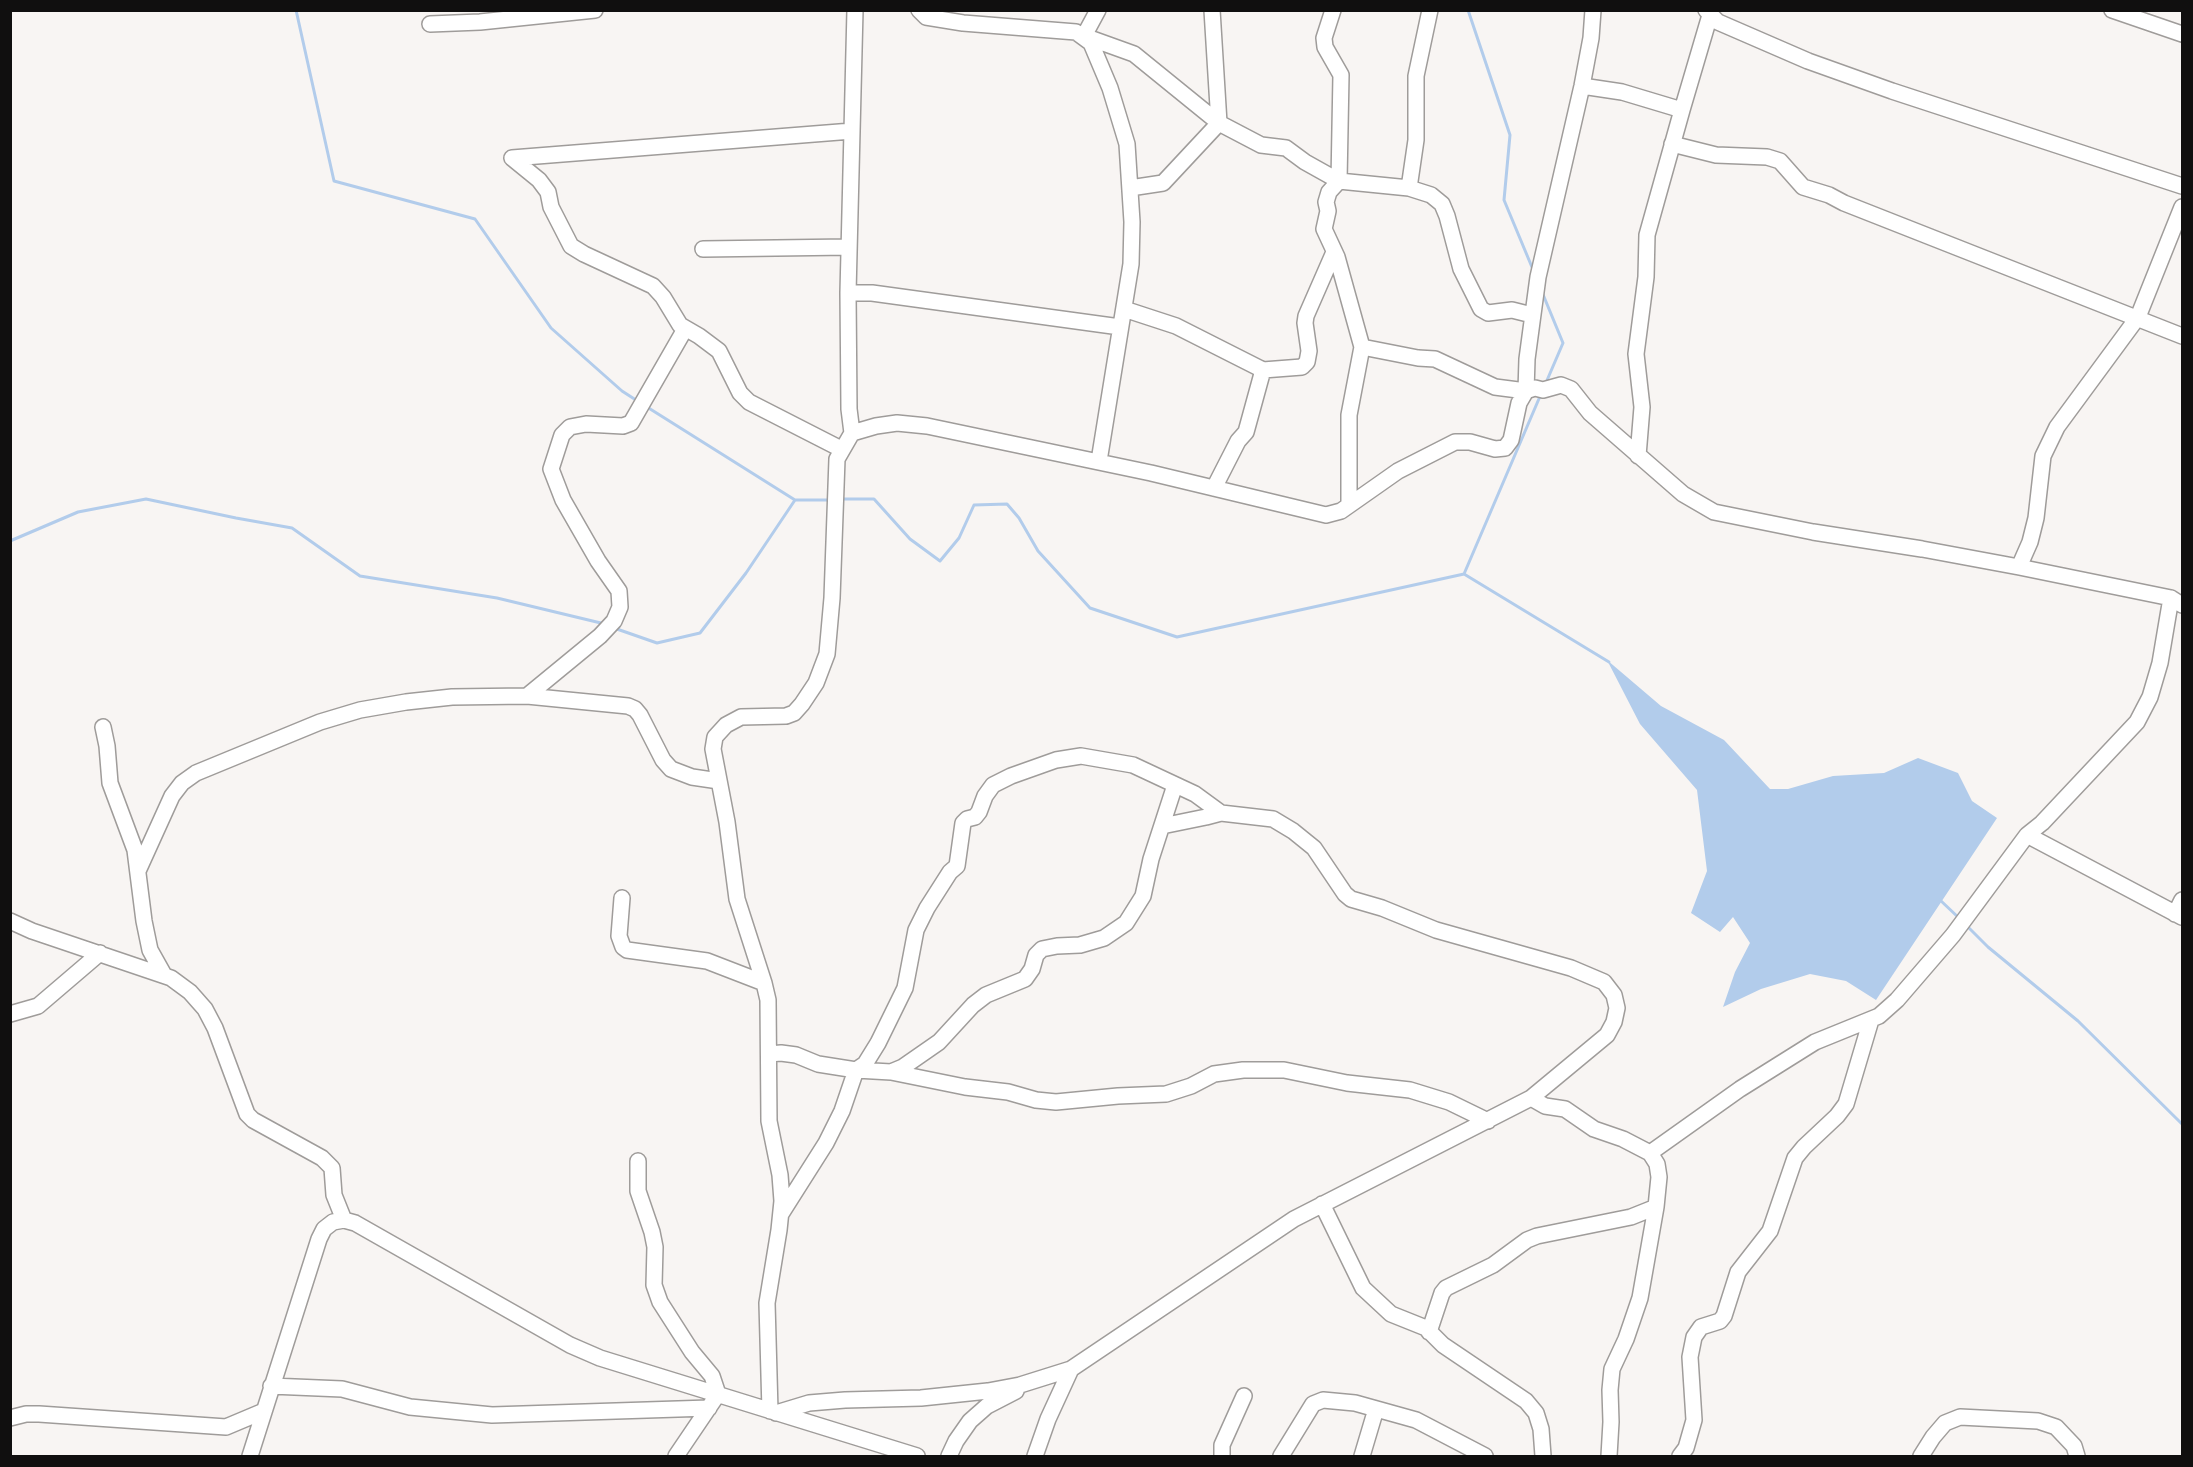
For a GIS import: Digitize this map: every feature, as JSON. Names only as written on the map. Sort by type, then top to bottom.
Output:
[{"type":"street","points":[[430,24],[480,22],[595,10]]},
{"type":"street","points":[[852,433],[849,409],[848,293],[855,10]]},
{"type":"street","points":[[919,10],[926,17],[964,17],[1076,32],[1134,54],[1219,123],[1260,145],[1286,148],[1305,162],[1339,181],[1409,188],[1431,195],[1442,204],[1448,216],[1461,269],[1481,309],[1488,313],[1512,310],[1532,315]]},
{"type":"street","points":[[1084,36],[1098,10]]},
{"type":"street","points":[[1130,188],[1163,183],[1219,123],[1212,10]]},
{"type":"street","points":[[1333,10],[1324,38],[1325,47],[1341,75],[1339,181],[1329,192],[1324,229],[1334,252],[1362,346],[1349,415],[1349,505]]},
{"type":"street","points":[[1409,188],[1416,140],[1416,76],[1430,10]]},
{"type":"street","points":[[773,1412],[767,1303],[781,1214],[780,1175],[769,1121],[768,1000],[737,899],[727,822],[713,749],[715,737],[726,725],[741,717],[786,716],[802,704],[816,683],[827,654],[832,598],[835,473],[841,449],[852,433],[876,426],[897,423],[927,426],[1099,461],[1326,515],[1335,514],[1398,471],[1455,442],[1470,442],[1495,449],[1505,448],[1511,440],[1519,403],[1526,391],[1527,359],[1538,277],[1592,38],[1593,10]]},
{"type":"street","points":[[2112,10],[2182,34]]},
{"type":"street","points":[[1638,456],[1642,407],[1636,354],[1646,277],[1647,235],[1708,13],[1718,22],[1808,61],[1903,95],[2182,186]]},
{"type":"street","points":[[1084,36],[1091,44],[1110,88],[1127,144],[1132,222],[1131,264],[1099,461]]},
{"type":"street","points":[[1582,86],[1622,92],[1682,110]]},
{"type":"street","points":[[841,449],[749,402],[740,393],[719,351],[675,320],[663,297],[653,286],[571,246],[551,207],[548,192],[539,180],[512,158],[852,130]]},
{"type":"street","points":[[1672,144],[1716,155],[1767,157],[1780,161],[1803,187],[2182,336]]},
{"type":"street","points":[[2019,567],[2037,518],[2043,456],[2057,427],[2138,317],[2181,217]]},
{"type":"street","points":[[703,249],[849,247]]},
{"type":"street","points":[[1124,309],[1176,326],[1263,370],[1302,368],[1309,351],[1306,316],[1334,252]]},
{"type":"street","points":[[848,293],[872,293],[1120,327]]},
{"type":"street","points":[[527,696],[600,636],[614,621],[620,607],[619,591],[597,561],[563,500],[551,470],[562,435],[570,427],[586,424],[622,426],[631,423],[685,329]]},
{"type":"street","points":[[1362,346],[1418,358],[1435,359],[1495,387],[1526,391],[1536,388],[1543,390],[1561,385],[1572,389],[1590,413],[1638,456],[1683,494],[1714,512],[1813,532],[2019,567],[2177,601],[2150,697],[2137,722],[2042,824],[2027,835],[1953,935],[1897,1000],[1879,1016],[1815,1042],[1740,1089],[1650,1153]]},
{"type":"street","points":[[1214,488],[1238,441],[1246,432],[1263,370]]},
{"type":"street","points":[[138,871],[172,796],[182,783],[196,774],[320,722],[406,702],[452,697],[527,696],[628,706],[640,715],[663,760],[671,769],[692,777],[719,781]]},
{"type":"street","points":[[103,727],[110,783],[135,850],[150,950],[164,975]]},
{"type":"street","points":[[781,1214],[826,1143],[842,1111],[856,1070],[865,1064],[878,1043],[905,988],[916,930],[950,872],[957,866],[963,823],[975,817],[979,812],[985,796],[993,785],[1056,760],[1081,756],[1133,765],[1195,794],[1221,813]]},
{"type":"street","points":[[891,1072],[903,1067],[939,1042],[973,1005],[986,995],[1025,979],[1032,969],[1036,955],[1042,949],[1080,945],[1104,938],[1126,923],[1143,896],[1175,784]]},
{"type":"street","points":[[949,1456],[970,1421],[987,1406],[1046,1378],[1071,1369],[1232,1263],[1259,1242],[1322,1204],[1531,1098],[1607,1035],[1614,1022],[1617,1008],[1614,995],[1604,982],[1571,968],[1436,930],[1382,908],[1351,899],[1345,894],[1314,848],[1273,819],[1221,813],[1162,826]]},
{"type":"street","points":[[2027,835],[2180,910]]},
{"type":"street","points":[[622,898],[620,941],[627,950],[707,961],[764,983]]},
{"type":"street","points":[[10,921],[32,931],[164,975],[190,992],[205,1009],[225,1051],[247,1114],[253,1120],[322,1158],[332,1168],[334,1195],[344,1220]]},
{"type":"street","points":[[10,1014],[38,1006],[100,953]]},
{"type":"street","points":[[1680,1456],[1686,1448],[1694,1420],[1690,1357],[1694,1337],[1701,1327],[1720,1321],[1724,1317],[1738,1272],[1763,1242],[1775,1220],[1788,1175],[1796,1158],[1846,1104],[1871,1020]]},
{"type":"street","points":[[769,1054],[796,1055],[818,1064],[856,1070],[891,1072],[1056,1102],[1166,1094],[1191,1086],[1214,1074],[1243,1070],[1284,1070],[1347,1083],[1410,1090],[1449,1102],[1488,1121]]},
{"type":"street","points":[[1531,1098],[1545,1106],[1564,1109],[1594,1129],[1623,1138],[1650,1153],[1657,1164],[1659,1177],[1656,1207],[1640,1298],[1626,1339],[1612,1369],[1609,1456]]},
{"type":"street","points":[[638,1161],[638,1191],[655,1247],[654,1285],[660,1302],[692,1352],[712,1376],[718,1394]]},
{"type":"street","points":[[1322,1204],[1364,1288],[1391,1314],[1426,1328],[1443,1345],[1526,1401],[1536,1413],[1541,1429],[1543,1456]]},
{"type":"street","points":[[1429,1332],[1442,1293],[1446,1288],[1493,1265],[1527,1240],[1631,1217],[1656,1207]]},
{"type":"street","points":[[250,1456],[318,1239],[324,1229],[333,1222],[344,1220],[355,1223],[570,1346],[600,1358],[917,1456]]},
{"type":"street","points":[[1035,1456],[1048,1419],[1071,1369]]},
{"type":"street","points":[[773,1412],[809,1403],[921,1398],[988,1391],[1046,1378]]},
{"type":"street","points":[[271,1386],[342,1389],[410,1407],[492,1414],[709,1408]]},
{"type":"street","points":[[676,1456],[718,1394]]},
{"type":"street","points":[[1222,1456],[1222,1445],[1244,1396]]},
{"type":"street","points":[[1281,1456],[1312,1404],[1323,1400],[1356,1403],[1416,1420],[1485,1456]]},
{"type":"street","points":[[1362,1456],[1376,1409]]},
{"type":"street","points":[[10,1418],[39,1414],[226,1427],[264,1411]]},
{"type":"street","points":[[1921,1456],[1945,1423],[1960,1417],[2038,1420],[2056,1427],[2074,1446],[2077,1456]]},
{"type":"water","points":[[1607,660],[1661,706],[1724,740],[1770,789],[1788,789],[1833,776],[1884,773],[1918,758],[1958,773],[1972,801],[1997,818],[1876,1000],[1846,981],[1810,974],[1761,989],[1723,1007],[1735,972],[1750,943],[1733,917],[1720,932],[1691,913],[1707,871],[1697,790],[1640,724]]},
{"type":"waterway","points":[[296,10],[334,181],[475,219],[551,328],[622,391],[639,402]]},
{"type":"waterway","points":[[1468,10],[1510,135],[1504,200],[1534,272]]},
{"type":"waterway","points":[[1542,292],[1563,343],[1545,385]]},
{"type":"waterway","points":[[1464,574],[1541,394]]},
{"type":"waterway","points":[[647,407],[795,500]]},
{"type":"waterway","points":[[10,541],[78,512],[146,499],[292,528],[360,576],[497,598],[605,624]]},
{"type":"waterway","points":[[842,499],[874,499],[910,539],[940,561],[959,538],[974,505],[1007,504],[1019,518],[1038,551],[1090,608],[1177,637],[1464,574],[1609,662]]},
{"type":"waterway","points":[[614,628],[657,643],[700,633],[746,573],[795,500],[832,500]]},
{"type":"waterway","points":[[1940,900],[1959,918]]},
{"type":"waterway","points":[[1966,925],[1988,947],[2078,1021],[2182,1124]]}]
